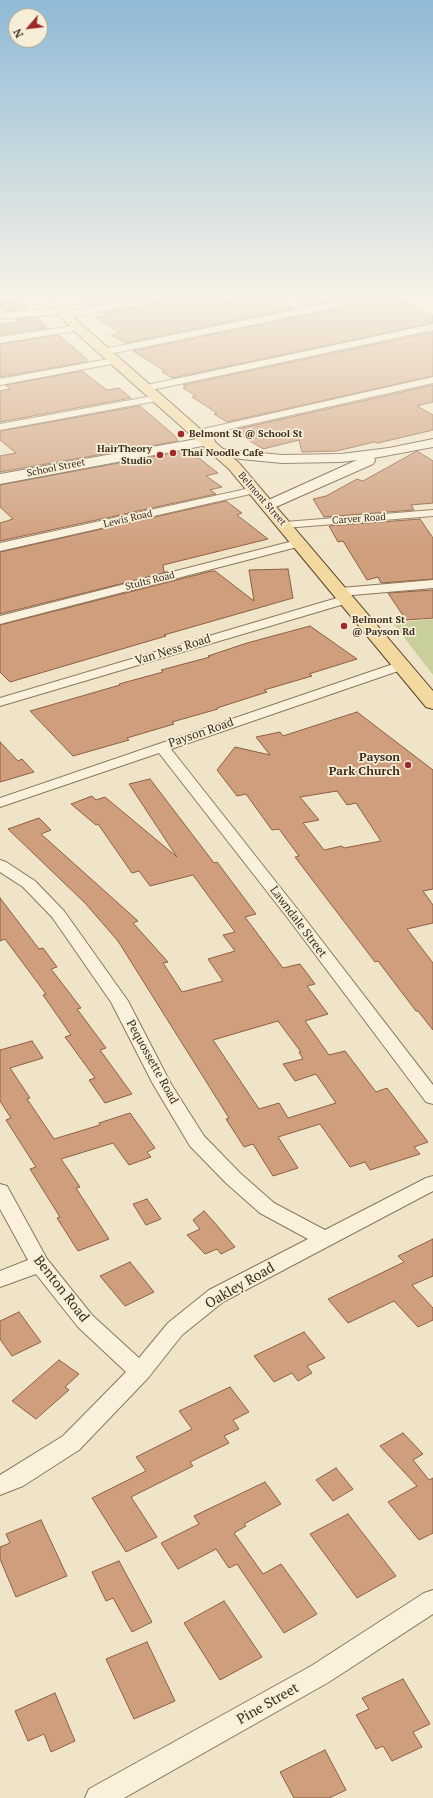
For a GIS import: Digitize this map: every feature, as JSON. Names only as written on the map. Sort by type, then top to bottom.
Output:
[{"type":"main road","name":"Belmont Street","points":[[138,381],[221,453],[255,490],[301,543],[433,704]]},
{"type":"street","points":[[147,388],[180,381]]},
{"type":"street","points":[[203,437],[429,381]]},
{"type":"street","points":[[0,426],[158,398]]},
{"type":"street","name":"School Street","points":[[0,479],[203,437]]},
{"type":"street","points":[[221,453],[282,459],[341,458],[389,452],[433,443]]},
{"type":"street","points":[[268,505],[389,452]]},
{"type":"street","name":"Lewis Road","points":[[0,547],[255,490]]},
{"type":"street","name":"Carver Road","points":[[285,525],[433,513]]},
{"type":"street","name":"Stults Road","points":[[0,620],[301,543]]},
{"type":"street","name":"Van Ness Road","points":[[0,702],[344,596],[433,584]]},
{"type":"street","name":"Payson Road","points":[[0,803],[402,665]]},
{"type":"street","name":"Lawndale Street","points":[[162,747],[296,918],[433,1098]]},
{"type":"street","name":"Pequossette Road","points":[[0,864],[29,884],[58,914],[119,1001],[162,1084],[197,1141],[232,1178],[267,1208],[324,1239]]},
{"type":"street","name":"Oakley Road","points":[[0,1485],[15,1479],[71,1443],[140,1372],[175,1329],[216,1296],[433,1183]]},
{"type":"street","name":"Benton Road","points":[[0,1191],[40,1264],[85,1321],[140,1372]]},
{"type":"street","points":[[0,1279],[40,1264]]},
{"type":"street","name":"Pine Street","points":[[98,1798],[320,1674],[433,1601]]},
{"type":"green space","points":[[433,619],[433,675],[393,623]]},
{"type":"building","points":[[28,381],[95,381],[107,390],[119,388],[131,398],[0,422],[0,391],[10,389],[6,385]]},
{"type":"building","points":[[202,381],[411,381],[227,422],[214,414],[217,413],[192,397],[196,396],[183,388],[186,387],[183,385]]},
{"type":"building","points":[[433,385],[433,402],[417,406],[433,415],[433,430],[337,451],[302,452],[299,440],[263,449],[239,434],[245,433],[238,429]]},
{"type":"building","points":[[140,406],[174,435],[178,441],[0,472],[0,456],[16,453],[0,440],[0,431]]},
{"type":"building","points":[[184,451],[195,455],[218,473],[206,476],[222,487],[210,490],[216,494],[0,541],[0,523],[13,519],[0,507],[0,485]]},
{"type":"building","points":[[417,451],[433,461],[433,503],[411,505],[414,510],[324,517],[313,499],[326,496],[357,479],[363,481]]},
{"type":"building","points":[[226,501],[242,513],[237,515],[268,539],[163,565],[164,572],[168,572],[0,614],[0,552]]},
{"type":"building","points":[[420,519],[433,538],[433,579],[381,583],[378,577],[367,580],[343,541],[338,542],[329,526]]},
{"type":"building","points":[[288,569],[293,598],[164,635],[166,636],[10,682],[0,672],[0,625],[212,571],[215,571],[254,601],[249,570]]},
{"type":"building","points":[[433,590],[433,618],[406,620],[388,593]]},
{"type":"building","points":[[310,626],[357,659],[309,674],[312,676],[264,690],[267,692],[217,708],[218,709],[172,722],[174,724],[127,738],[129,740],[73,756],[30,711],[163,672],[161,670],[210,657],[208,656],[247,643]]},
{"type":"building","points":[[357,712],[433,770],[433,889],[423,891],[433,905],[433,923],[407,929],[433,963],[433,1030],[418,1011],[416,1011],[378,961],[375,962],[295,857],[299,856],[279,829],[272,830],[246,794],[237,796],[217,770],[235,747],[270,755],[256,737],[280,732],[283,736]],"holes":[[[337,791],[347,805],[356,803],[381,841],[324,850],[303,823],[319,820],[300,797]]]},
{"type":"building","points":[[0,742],[18,761],[22,759],[34,772],[0,782]]},
{"type":"building","points":[[150,779],[214,863],[217,862],[256,914],[245,917],[283,968],[300,964],[315,984],[307,986],[328,1014],[305,1021],[329,1055],[345,1051],[376,1092],[387,1088],[428,1142],[414,1147],[420,1154],[370,1170],[365,1162],[350,1167],[320,1124],[278,1137],[298,1168],[273,1176],[253,1144],[244,1147],[226,1119],[229,1118],[118,941],[85,903],[8,829],[39,818],[51,830],[41,834],[138,921],[133,923],[168,962],[163,963],[182,992],[223,981],[208,959],[235,951],[223,935],[235,932],[193,875],[150,886],[139,871],[132,873],[98,824],[96,825],[71,804],[92,796],[96,800],[105,797],[177,857],[129,784]],"holes":[[[278,1021],[301,1052],[299,1052],[303,1059],[283,1064],[295,1081],[316,1074],[336,1103],[288,1118],[279,1103],[259,1109],[213,1040]]]},
{"type":"building","points":[[0,898],[39,949],[43,948],[57,967],[51,969],[81,1008],[77,1009],[106,1048],[100,1050],[132,1094],[105,1103],[89,1080],[95,1078],[65,1037],[71,1035],[43,995],[46,994],[5,939],[0,941]]},
{"type":"building","points":[[32,1041],[43,1058],[10,1068],[30,1098],[27,1099],[54,1139],[100,1125],[99,1123],[130,1113],[155,1148],[147,1152],[151,1157],[129,1165],[113,1143],[61,1159],[80,1187],[76,1188],[109,1239],[78,1251],[57,1218],[60,1217],[30,1169],[36,1167],[6,1120],[11,1118],[0,1101],[0,1050]]},
{"type":"building","points":[[147,1199],[161,1219],[146,1225],[133,1204]]},
{"type":"building","points":[[204,1211],[235,1247],[221,1254],[217,1249],[205,1254],[187,1235],[200,1229],[193,1220]]},
{"type":"building","points":[[433,1239],[433,1276],[412,1285],[433,1308],[433,1320],[418,1327],[394,1301],[348,1323],[328,1299],[404,1262],[398,1256]]},
{"type":"building","points":[[130,1262],[154,1292],[125,1306],[100,1276]]},
{"type":"building","points":[[19,1312],[41,1342],[12,1356],[0,1339],[0,1321]]},
{"type":"building","points":[[304,1332],[325,1358],[307,1366],[312,1373],[298,1381],[292,1373],[274,1382],[254,1356]]},
{"type":"building","points":[[59,1360],[79,1374],[65,1387],[69,1390],[36,1419],[12,1401]]},
{"type":"building","points":[[230,1387],[249,1412],[233,1420],[239,1429],[224,1436],[229,1443],[190,1462],[193,1466],[131,1497],[157,1537],[126,1552],[92,1498],[146,1471],[136,1457],[192,1429],[179,1411]]},
{"type":"building","points":[[403,1433],[423,1454],[413,1460],[429,1480],[433,1478],[433,1533],[419,1540],[388,1502],[417,1486],[380,1446]]},
{"type":"building","points":[[336,1468],[353,1489],[333,1501],[316,1480]]},
{"type":"building","points":[[265,1482],[281,1504],[244,1524],[246,1526],[234,1533],[263,1574],[281,1564],[317,1614],[284,1633],[237,1564],[229,1568],[216,1549],[178,1569],[161,1543],[199,1524],[194,1516]]},
{"type":"building","points":[[348,1514],[396,1576],[357,1598],[310,1534]]},
{"type":"building","points":[[41,1520],[67,1576],[16,1597],[0,1559],[0,1547],[10,1543],[6,1534]]},
{"type":"building","points":[[119,1561],[152,1622],[132,1632],[113,1598],[106,1601],[92,1572]]},
{"type":"building","points":[[224,1601],[262,1657],[220,1680],[184,1623]]},
{"type":"building","points":[[147,1642],[175,1701],[134,1719],[106,1659]]},
{"type":"building","points":[[403,1679],[430,1724],[413,1732],[422,1747],[392,1761],[383,1746],[376,1749],[356,1715],[369,1709],[362,1698]]},
{"type":"building","points":[[55,1693],[75,1741],[51,1752],[44,1734],[28,1741],[15,1711]]},
{"type":"building","points":[[325,1750],[346,1790],[329,1798],[294,1798],[280,1772]]},
{"type":"place","name":"Belmont St @ School St","points":[[181,434]]},
{"type":"place","name":"Thai Noodle Cafe","points":[[173,453]]},
{"type":"place","name":"HairTheory Studio","points":[[160,455]]},
{"type":"place","name":"Belmont St @ Payson Rd","points":[[344,626]]},
{"type":"place","name":"Payson Park Church","points":[[408,765]]}]
